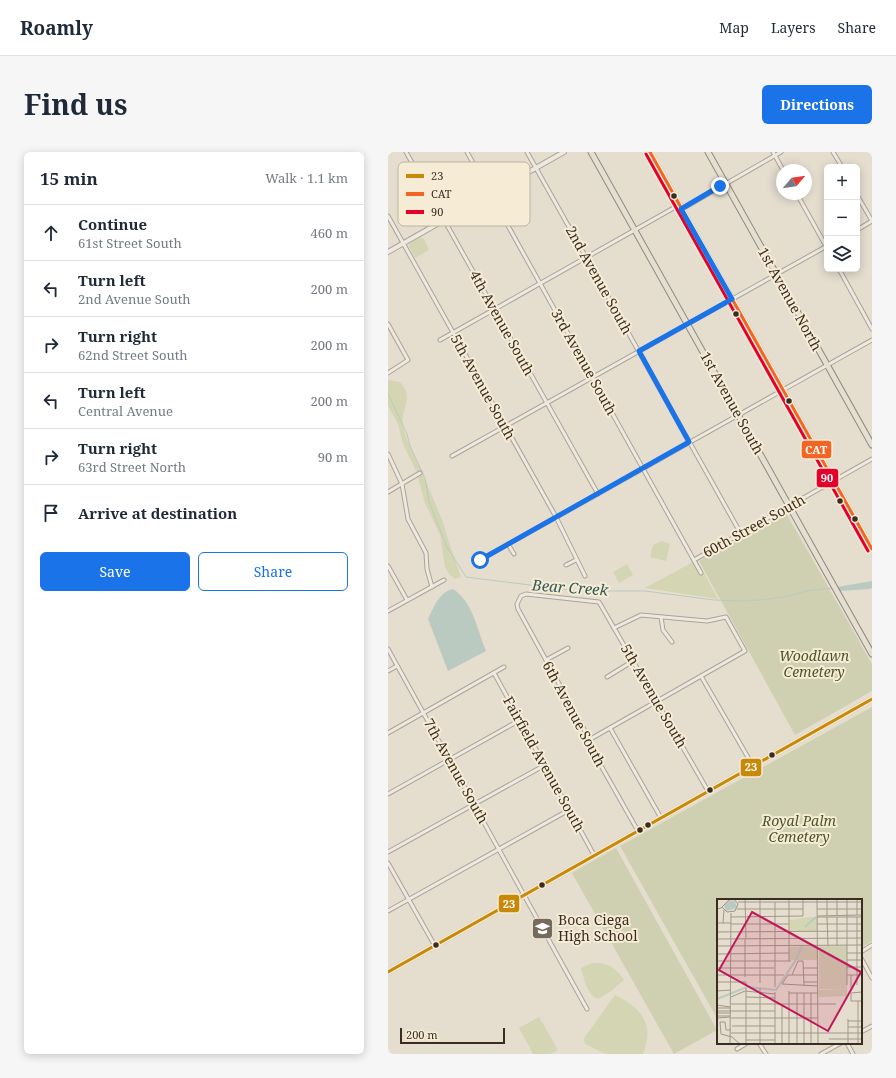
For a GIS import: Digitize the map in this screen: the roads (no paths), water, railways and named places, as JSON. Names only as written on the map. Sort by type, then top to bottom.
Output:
[{"type":"main road","name":"1st Avenue South","points":[[591,152],[872,654]]},
{"type":"main road","points":[[650,152],[872,549]]},
{"type":"main road","name":"1st Avenue North","points":[[708,152],[872,445]]},
{"type":"street","name":"4th Avenue South","points":[[406,152],[412,162]]},
{"type":"street","name":"3rd Avenue South","points":[[467,152],[472,162]]},
{"type":"street","name":"2nd Avenue South","points":[[527,152],[741,534]]},
{"type":"street","points":[[530,171],[564,152]]},
{"type":"street","points":[[440,340],[587,257],[726,183],[774,154],[781,152]]},
{"type":"street","points":[[833,152],[840,164]]},
{"type":"street","points":[[774,154],[780,164]]},
{"type":"street","points":[[800,200],[824,242]]},
{"type":"street","points":[[860,200],[872,221],[860,228]]},
{"type":"street","name":"5th Avenue South","points":[[388,216],[556,517],[585,576]]},
{"type":"street","points":[[388,252],[433,226]]},
{"type":"street","name":"4th Avenue South","points":[[447,226],[598,494]]},
{"type":"street","name":"3rd Avenue South","points":[[508,226],[644,468],[701,573]]},
{"type":"street","points":[[452,456],[824,249]]},
{"type":"street","points":[[841,272],[872,329]]},
{"type":"street","points":[[388,324],[408,360],[388,373]]},
{"type":"street","points":[[480,560],[872,340]]},
{"type":"street","points":[[388,454],[402,484],[408,519],[426,553],[427,569],[432,587]]},
{"type":"street","name":"60th Street South","points":[[694,560],[872,459]]},
{"type":"street","points":[[388,492],[420,473]]},
{"type":"street","points":[[508,544],[514,554]]},
{"type":"street","points":[[566,565],[576,560]]},
{"type":"street","points":[[388,566],[407,600]]},
{"type":"street","points":[[388,611],[444,580]]},
{"type":"street","name":"5th Avenue South","points":[[521,596],[526,594],[599,602],[633,662],[657,700],[708,791]]},
{"type":"street","name":"6th Avenue South","points":[[521,596],[517,604],[518,609],[586,732],[587,741],[638,831]]},
{"type":"street","points":[[587,741],[745,651],[726,617],[707,621],[641,615],[614,628]]},
{"type":"street","points":[[661,617],[662,630],[672,642]]},
{"type":"street","points":[[546,660],[568,648]]},
{"type":"street","name":"7th Avenue South","points":[[388,649],[588,1009]]},
{"type":"street","points":[[607,677],[633,662]]},
{"type":"street","points":[[388,671],[397,666]]},
{"type":"street","points":[[388,733],[504,667]]},
{"type":"street","name":"Fairfield Avenue South","points":[[494,673],[594,855]]},
{"type":"street","points":[[701,676],[752,766]]},
{"type":"street","points":[[388,972],[872,699]]},
{"type":"street","points":[[388,794],[520,720]]},
{"type":"street","points":[[610,728],[661,818]]},
{"type":"street","points":[[388,852],[545,765]]},
{"type":"street","points":[[388,912],[570,810]]},
{"type":"street","points":[[388,863],[435,946]]},
{"type":"street","points":[[862,951],[872,946]]},
{"type":"street","points":[[862,960],[872,978]]},
{"type":"street","points":[[862,1031],[872,1026]]},
{"type":"street","points":[[738,1048],[745,1044]]},
{"type":"street","points":[[760,1044],[766,1054]]},
{"type":"street","points":[[821,1054],[839,1044]]},
{"type":"street","points":[[848,1044],[854,1054]]},
{"type":"waterway","name":"Bear Creek","points":[[388,394],[407,434],[410,446],[425,478],[429,502],[447,547],[466,577],[578,591],[645,591],[714,600],[740,601],[790,596],[806,591],[832,588]]},
{"type":"place","name":"Boca Ciega High School","points":[[542,928]]},
{"type":"park label","name":"Woodlawn Cemetery","points":[[814,664]]},
{"type":"park label","name":"Royal Palm Cemetery","points":[[799,830]]}]
